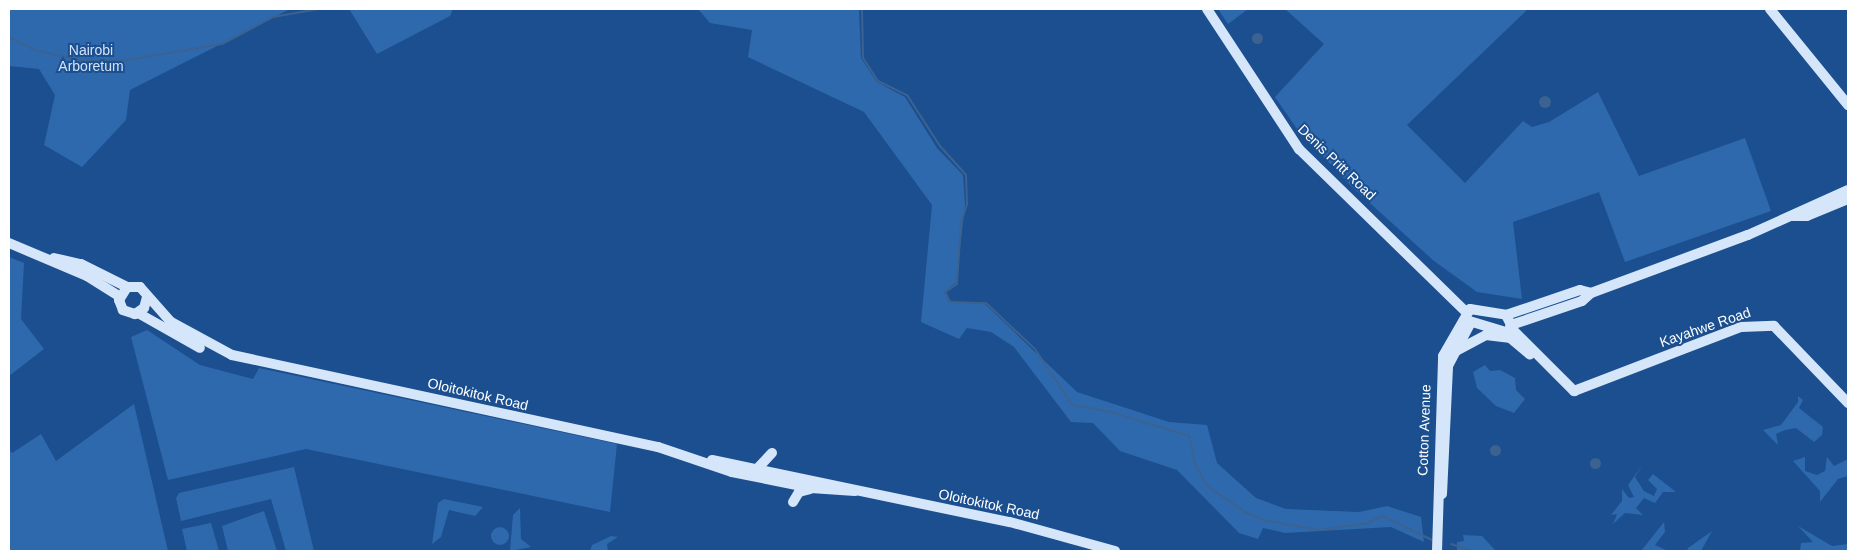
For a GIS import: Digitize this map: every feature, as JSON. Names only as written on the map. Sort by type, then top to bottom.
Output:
[{"type":"main road","name":"Denis Pritt Road","points":[[1207,9],[1295,143],[1409,252],[1471,315]]},
{"type":"main road","points":[[1770,9],[1848,105]]},
{"type":"main road","points":[[1451,354],[1580,290],[1592,293],[1793,216],[1848,190]]},
{"type":"main road","points":[[1793,216],[1806,216],[1848,199]]},
{"type":"main road","points":[[9,243],[44,256],[119,296],[124,310],[138,313],[201,348],[232,355]]},
{"type":"main road","name":"Denis Pritt Road","points":[[1409,252],[1453,300],[1471,315]]},
{"type":"main road","points":[[44,256],[81,264],[127,287],[140,287],[147,297],[190,335],[232,355]]},
{"type":"main road","points":[[119,296],[127,287]]},
{"type":"main road","points":[[138,313],[147,297]]},
{"type":"main road","points":[[1452,335],[1453,300]]},
{"type":"main road","points":[[1471,315],[1505,326]]},
{"type":"main road","points":[[1471,315],[1505,326]]},
{"type":"main road","name":"Cotton Avenue","points":[[1437,551],[1439,383],[1443,356],[1452,335],[1471,315]]},
{"type":"main road","name":"Cotton Avenue","points":[[1444,551],[1445,412],[1451,354],[1471,315]]},
{"type":"main road","name":"Kayahwe Road","points":[[1505,326],[1574,391],[1761,323],[1774,326],[1788,337],[1848,403]]},
{"type":"main road","name":"Oloitokitok Road","points":[[232,355],[703,460],[757,469],[1029,526],[1115,551]]},
{"type":"main road","points":[[757,469],[772,453]]},
{"type":"main road","name":"Oloitokitok Road","points":[[703,460],[732,472],[811,488],[856,491]]},
{"type":"main road","points":[[793,502],[799,492],[811,488]]},
{"type":"green space","name":"Nairobi Arboretum","points":[[9,9],[290,9],[130,90],[126,120],[82,167],[44,145],[55,95],[39,69],[9,66]]},
{"type":"green space","points":[[349,9],[453,9],[450,16],[377,54]]},
{"type":"green space","points":[[698,9],[859,9],[861,58],[877,82],[905,97],[937,148],[963,175],[965,204],[956,283],[944,292],[949,302],[985,304],[1077,392],[1169,422],[1207,425],[1217,463],[1256,498],[1286,509],[1359,512],[1387,506],[1421,517],[1424,542],[1391,527],[1285,533],[1263,528],[1258,539],[1239,533],[1177,470],[1120,451],[1093,423],[1071,422],[1014,347],[991,332],[967,328],[959,339],[921,322],[932,205],[864,112],[748,57],[752,30],[710,23]]},
{"type":"green space","points":[[1218,9],[1248,9],[1228,24]]},
{"type":"green space","points":[[1285,9],[1528,9],[1407,125],[1465,183],[1523,121],[1532,127],[1549,122],[1598,92],[1639,176],[1745,138],[1771,211],[1625,262],[1599,192],[1513,222],[1522,299],[1477,292],[1434,261],[1351,186],[1297,129],[1275,97],[1324,44]]},
{"type":"green space","points":[[9,257],[24,263],[21,319],[44,349],[9,376]]},
{"type":"green space","points":[[147,330],[200,365],[253,379],[259,368],[617,444],[610,512],[306,449],[168,480],[131,337]]},
{"type":"green space","points":[[1485,365],[1490,371],[1500,370],[1515,378],[1516,390],[1525,399],[1514,413],[1496,406],[1477,388],[1473,372]]},
{"type":"green space","points":[[1798,396],[1803,400],[1799,408],[1823,427],[1822,435],[1814,442],[1796,428],[1785,430],[1776,434],[1778,445],[1763,430],[1781,425],[1798,402]]},
{"type":"green space","points":[[134,404],[168,551],[9,551],[9,449],[12,453],[41,434],[56,461]]},
{"type":"green space","points":[[1805,457],[1805,471],[1817,475],[1825,471],[1827,457],[1834,466],[1848,459],[1848,476],[1838,479],[1820,502],[1820,491],[1793,461]]},
{"type":"green space","points":[[1643,464],[1635,477],[1644,491],[1654,496],[1657,489],[1648,480],[1653,474],[1676,492],[1663,492],[1655,503],[1644,498],[1636,508],[1643,515],[1625,513],[1613,524],[1617,514],[1611,515],[1622,501],[1622,489],[1629,498],[1634,497],[1628,485]]},
{"type":"green space","points":[[294,467],[314,551],[286,551],[271,499],[181,521],[176,498],[179,493]]},
{"type":"green space","points":[[444,499],[483,507],[475,516],[449,510],[441,537],[432,544],[438,503]]},
{"type":"green space","points":[[520,508],[521,539],[531,547],[510,551],[513,515]]},
{"type":"green space","points":[[264,511],[277,551],[228,551],[222,526]]},
{"type":"green space","points":[[1664,522],[1665,532],[1655,545],[1668,551],[1641,551]]},
{"type":"green space","points":[[211,523],[219,551],[187,551],[182,529]]},
{"type":"green space","points":[[1798,526],[1832,546],[1848,544],[1848,550],[1800,551],[1801,543],[1813,542]]},
{"type":"green space","points":[[496,527],[504,527],[509,532],[507,543],[496,545],[491,540],[491,532]]},
{"type":"green space","points":[[1712,531],[1701,551],[1687,551],[1688,548]]},
{"type":"green space","points":[[1463,535],[1482,536],[1496,551],[1457,551],[1457,542],[1464,541]]},
{"type":"green space","points":[[611,536],[618,537],[607,544],[608,551],[590,551],[592,545]]},
{"type":"shaded area","points":[[1257,32],[1263,38],[1257,44],[1251,38]]},
{"type":"shaded area","points":[[1543,96],[1547,96],[1551,102],[1547,108],[1543,108],[1539,104],[1539,100]]},
{"type":"shaded area","points":[[1493,445],[1497,445],[1500,450],[1499,454],[1493,455],[1490,452],[1490,448]]},
{"type":"shaded area","points":[[1593,458],[1597,458],[1600,463],[1599,467],[1593,468],[1590,465],[1590,461]]},
{"type":"waterway","points":[[9,37],[34,50],[82,61],[128,60],[222,44],[273,17],[318,9]]},
{"type":"waterway","points":[[862,9],[863,58],[878,81],[907,95],[940,146],[966,175],[967,204],[961,223],[957,284],[945,292],[950,302],[986,303],[1035,349],[1072,405],[1111,412],[1189,436],[1195,464],[1207,486],[1245,512],[1263,520],[1320,530],[1368,523],[1382,516],[1432,540]]},
{"type":"waterway","points":[[1451,544],[1473,551]]}]
